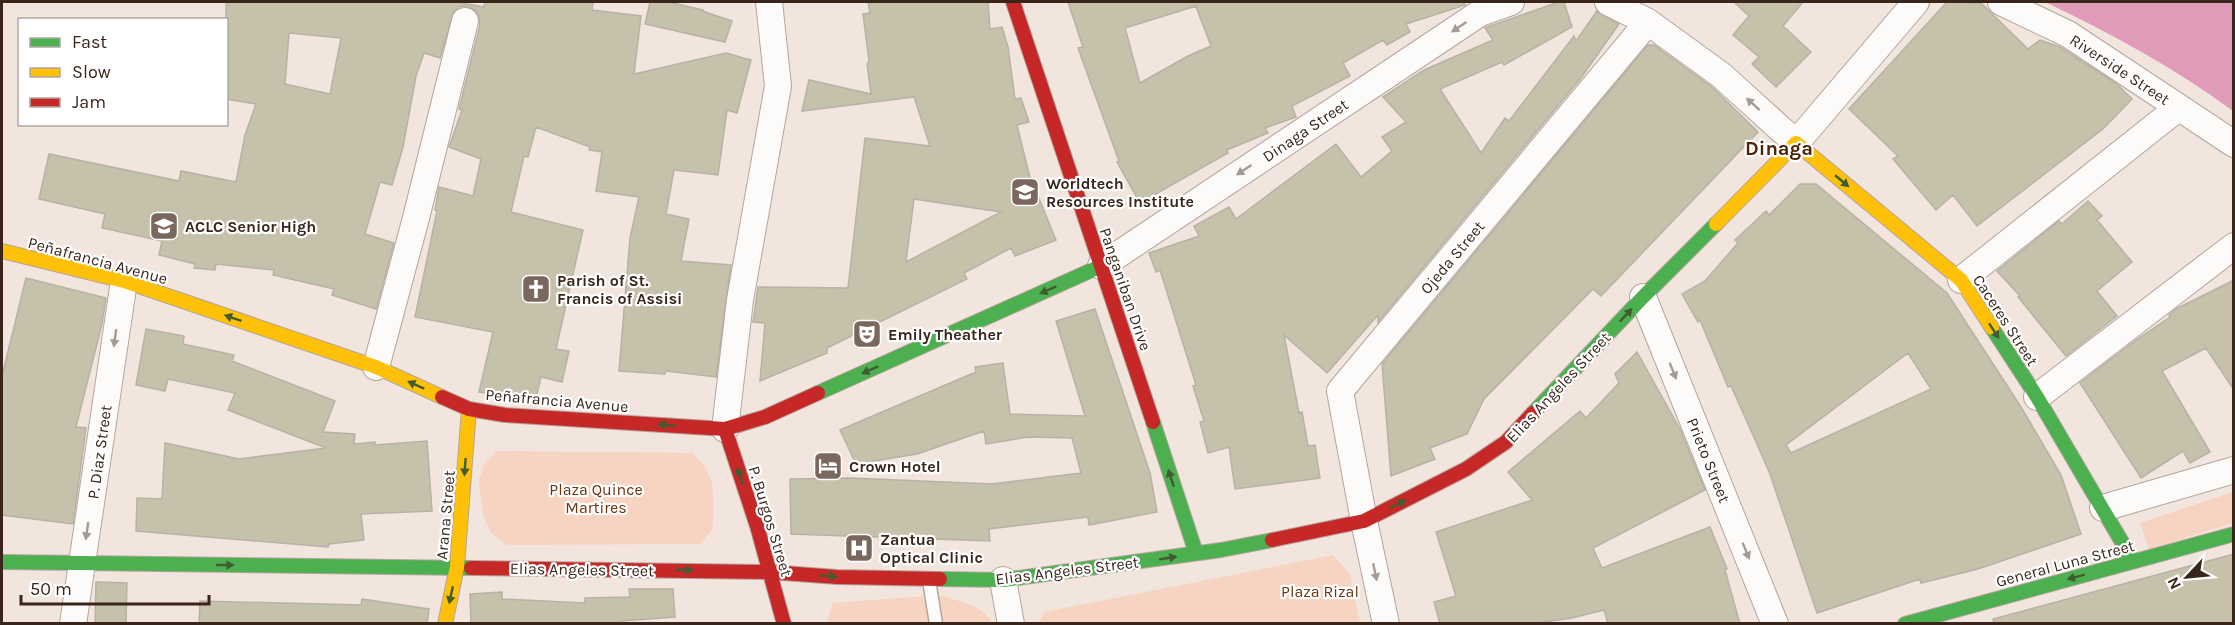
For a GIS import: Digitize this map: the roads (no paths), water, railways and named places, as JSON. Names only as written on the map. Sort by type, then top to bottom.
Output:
[{"type":"main road","name":"Panganiban Drive","points":[[1013,2],[1196,553]]},
{"type":"main road","name":"Caceres Street","points":[[1797,144],[1961,280],[2037,397],[2133,561]]},
{"type":"main road","name":"Elias Angeles Street","points":[[2,562],[770,572],[837,577],[1003,580],[1196,553],[1364,521],[1466,469],[1506,442],[1642,297],[1797,144]]},
{"type":"main road","name":"Peñafrancia Avenue","points":[[2,251],[124,280],[376,367],[469,409],[505,416],[725,429],[765,417],[1101,266]]},
{"type":"main road","name":"Arana Street","points":[[445,624],[457,567],[469,409]]},
{"type":"main road","name":"P. Burgos Street","points":[[725,429],[784,624]]},
{"type":"main road","name":"General Luna Street","points":[[1905,624],[2234,534]]},
{"type":"street","points":[[725,429],[740,300],[778,86],[769,2]]},
{"type":"street","name":"Dinaga Street","points":[[1101,266],[1480,13],[1511,2]]},
{"type":"street","points":[[1608,2],[1648,22],[1721,75],[1797,144]]},
{"type":"street","name":"Elias Angeles Street","points":[[1797,144],[1916,2]]},
{"type":"street","name":"Riverside Street","points":[[2001,2],[2068,34],[2234,144]]},
{"type":"street","points":[[376,367],[465,21]]},
{"type":"street","name":"Ojeda Street","points":[[1364,521],[1340,391],[1648,22]]},
{"type":"street","points":[[1961,280],[2178,108]]},
{"type":"street","points":[[2037,397],[2234,246]]},
{"type":"street","name":"P. Diaz Street","points":[[73,624],[124,280]]},
{"type":"street","name":"Prieto Street","points":[[1642,297],[1775,624]]},
{"type":"street","points":[[2103,508],[2234,470]]},
{"type":"street","points":[[1364,521],[1386,624]]},
{"type":"street","points":[[1003,580],[1011,624]]},
{"type":"lane","points":[[2133,561],[2140,576]]},
{"type":"lane","points":[[928,579],[936,624]]},
{"type":"place","name":"Worldtech Resources Institute","points":[[1025,192]]},
{"type":"place","name":"ACLC Senior High","points":[[164,226]]},
{"type":"place","name":"Parish of St. Francis of Assisi","points":[[536,289]]},
{"type":"place","name":"Emily Theather","points":[[867,334]]},
{"type":"place","name":"Crown Hotel","points":[[828,466]]},
{"type":"place","name":"Zantua Optical Clinic","points":[[859,548]]},
{"type":"district","name":"Dinaga","points":[[1779,148]]},
{"type":"park label","name":"Plaza Quince Martires","points":[[596,498]]},
{"type":"park label","name":"Plaza Rizal","points":[[1320,591]]}]
